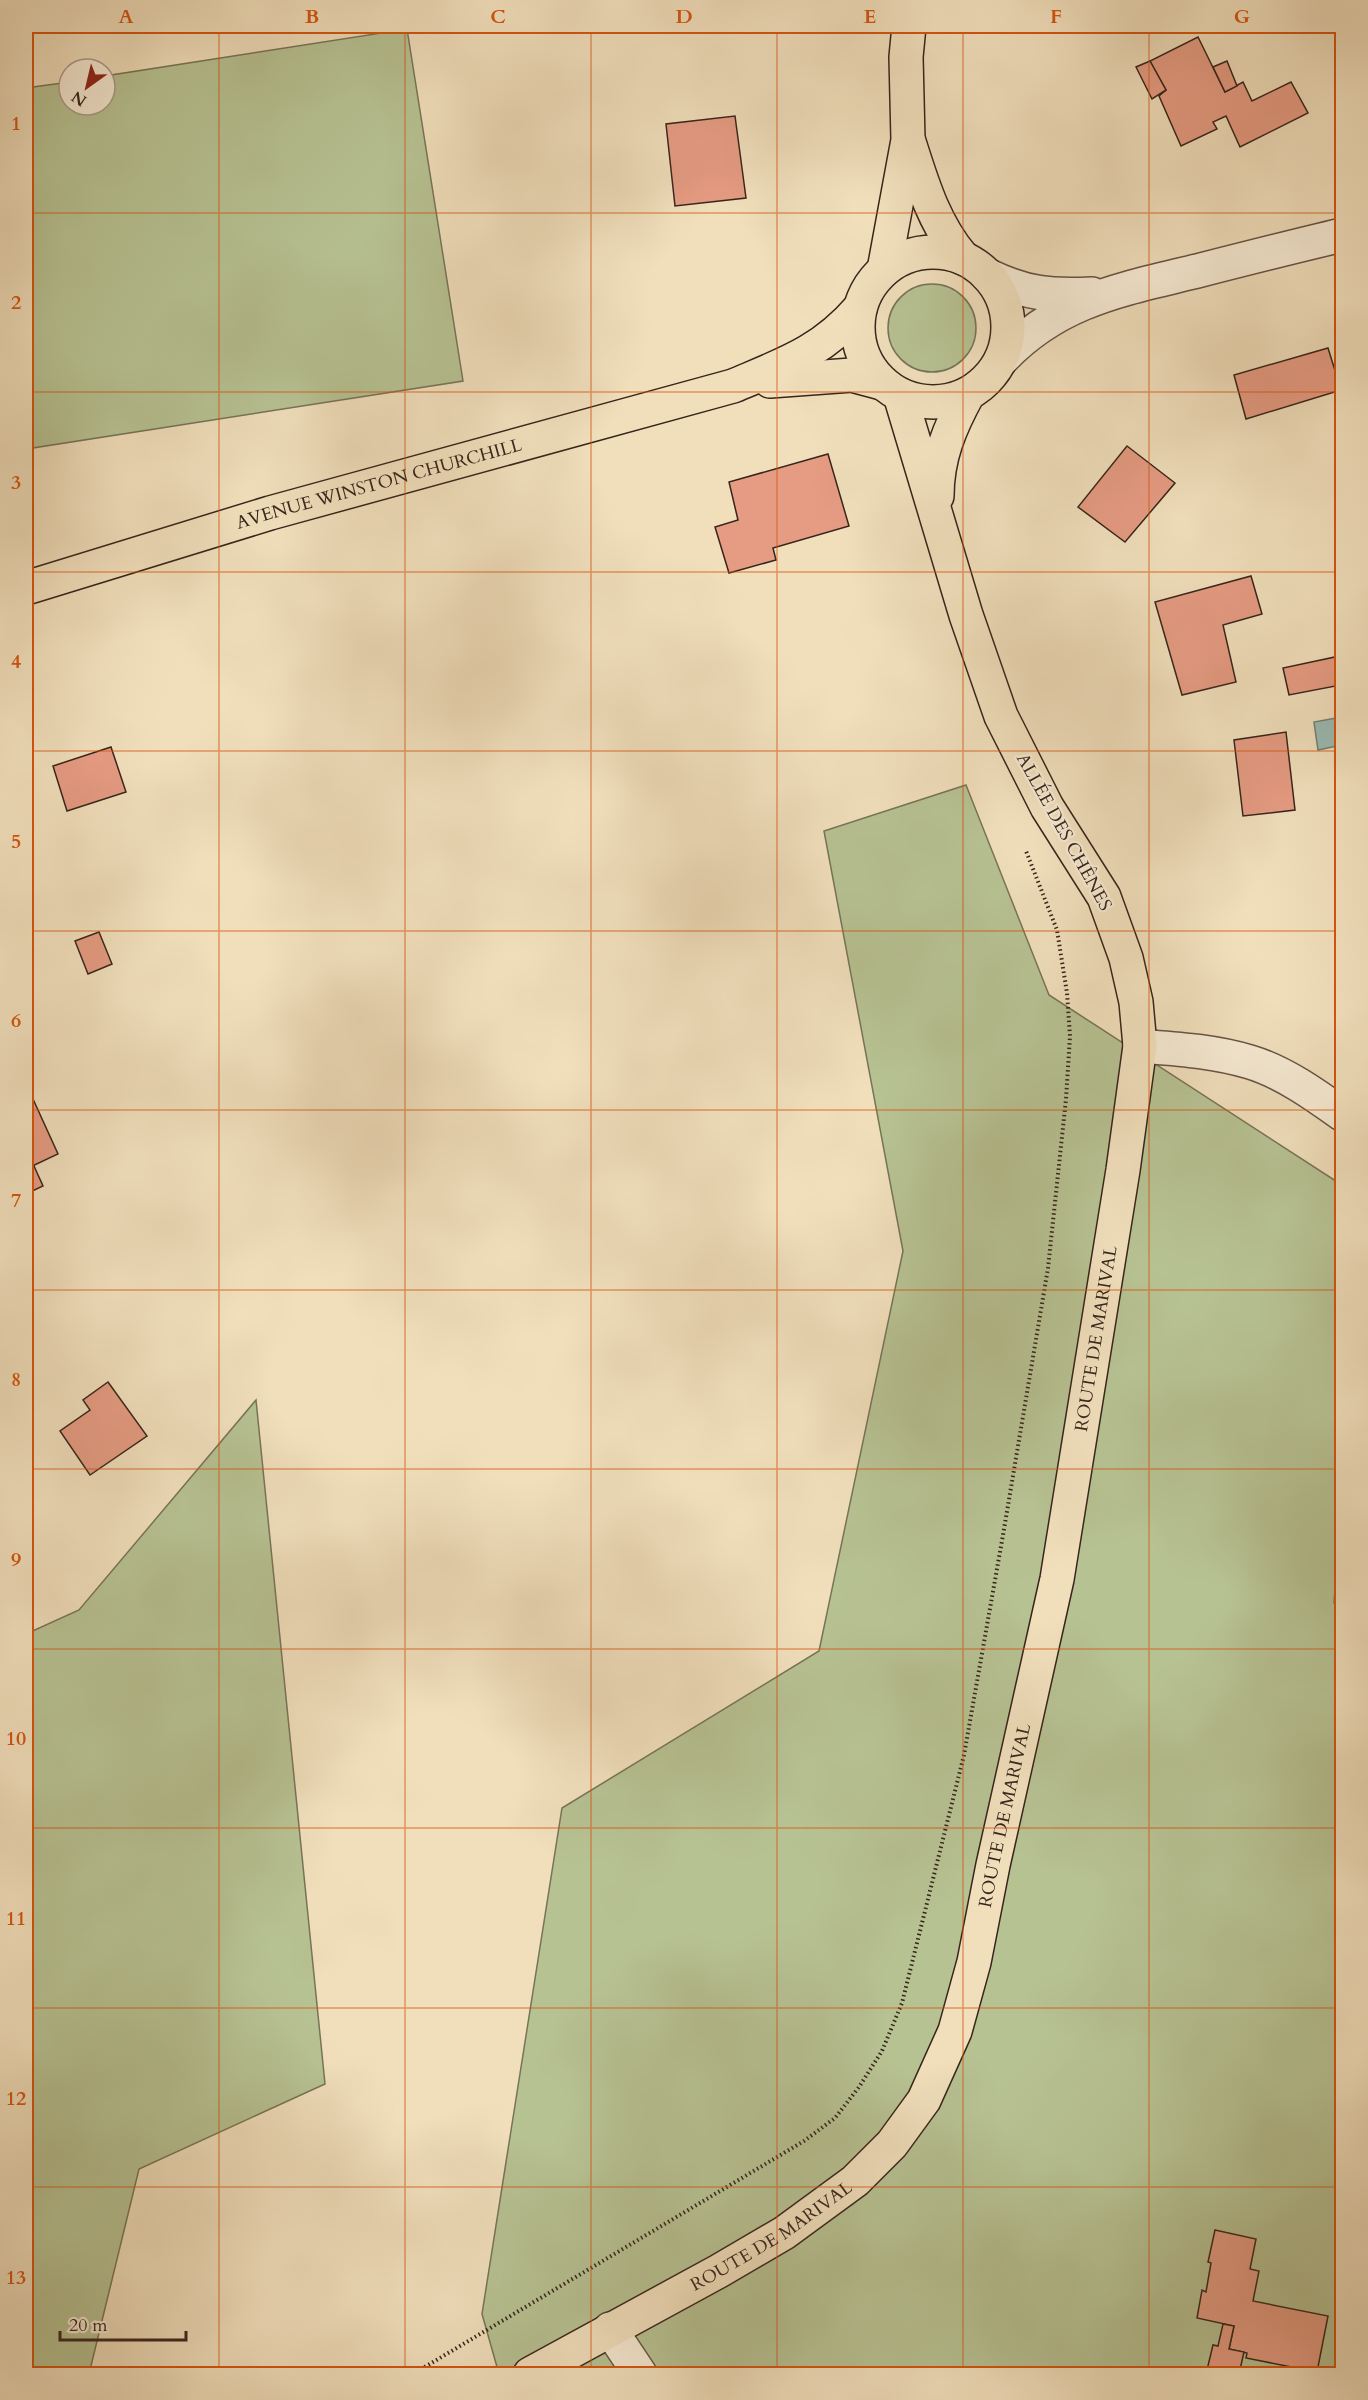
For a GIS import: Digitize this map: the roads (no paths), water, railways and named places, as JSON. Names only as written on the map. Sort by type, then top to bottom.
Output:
[{"type":"main road","points":[[884,270],[908,140],[906,57],[909,26]]},
{"type":"main road","points":[[908,140],[928,200],[947,240],[975,266],[1000,294],[1007,316],[1008,338],[1001,360],[987,380],[968,394],[947,401],[923,402],[891,389],[869,368],[861,348],[858,328],[860,308],[869,287],[884,270],[902,259],[921,253],[942,253],[975,266]]},
{"type":"main road","name":"AVENUE WINSTON CHURCHILL","points":[[733,386],[802,356],[845,326],[860,308]]},
{"type":"main road","name":"AVENUE WINSTON CHURCHILL","points":[[26,588],[270,513],[733,386],[795,377],[852,375],[891,389]]},
{"type":"main road","name":"ALLÉE DES CHÊNES","points":[[891,389],[908,418],[936,519],[1001,716],[1047,807],[1104,897],[1126,958],[1136,1002],[1140,1046]]},
{"type":"main road","name":"ALLÉE DES CHÊNES","points":[[936,519],[940,457],[952,423],[968,394]]},
{"type":"main road","name":"ROUTE DE MARIVAL","points":[[530,2374],[784,2234],[855,2181],[892,2144],[924,2100],[955,2031],[974,1962],[993,1865],[1057,1579],[1123,1170],[1140,1046]]},
{"type":"street","points":[[1001,360],[1020,340],[1047,321],[1103,294],[1342,235]]},
{"type":"street","points":[[975,266],[1014,288],[1041,294],[1103,294]]},
{"type":"street","points":[[1140,1046],[1202,1051],[1252,1063],[1304,1088],[1342,1114]]},
{"type":"street","points":[[610,2329],[640,2374]]},
{"type":"water","points":[[1342,717],[1342,745],[1318,750],[1314,722]]}]
